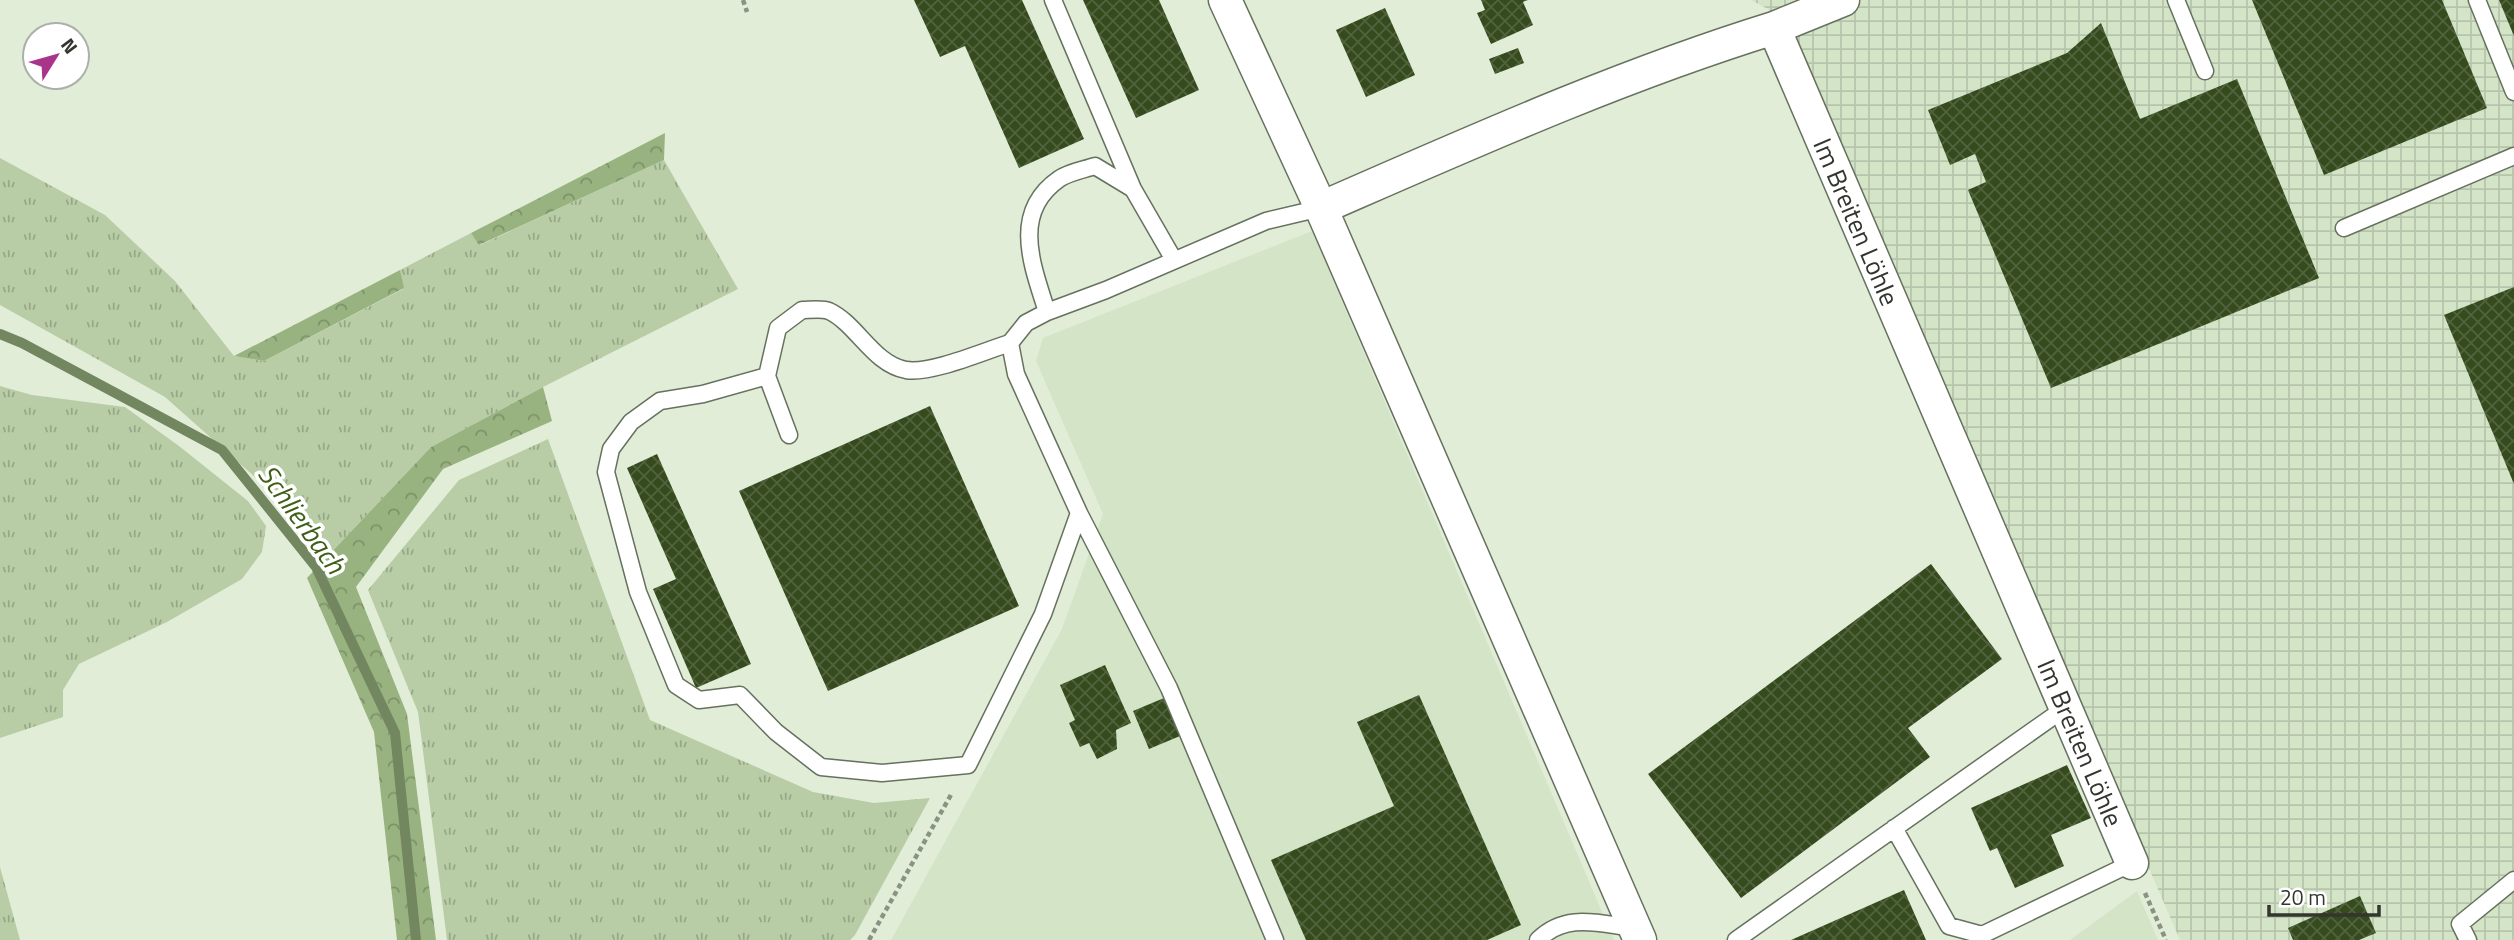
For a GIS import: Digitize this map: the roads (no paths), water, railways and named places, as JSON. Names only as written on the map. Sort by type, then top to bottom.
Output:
[{"type":"street","points":[[1225,0],[1321,208],[1638,934]]},
{"type":"street","points":[[1321,208],[1463,146],[1687,56],[1774,28],[1843,0]]},
{"type":"street","name":"Im Breiten Löhle","points":[[1774,28],[2132,863]]},
{"type":"lane","points":[[1053,0],[1133,189],[1174,261]]},
{"type":"lane","points":[[2176,0],[2205,71]]},
{"type":"lane","points":[[2477,0],[2514,92]]},
{"type":"lane","points":[[2344,228],[2514,156]]},
{"type":"lane","points":[[1047,312],[1029,253],[1030,220],[1041,195],[1061,178],[1094,166],[1133,189]]},
{"type":"lane","points":[[789,435],[767,376],[778,328],[802,310],[828,311],[855,332],[876,355],[904,370],[927,370],[1010,342],[1026,323],[1047,312],[1266,221],[1321,208]]},
{"type":"lane","points":[[1010,342],[1016,373],[1079,513],[1169,688],[1275,940]]},
{"type":"lane","points":[[767,376],[703,394],[660,401],[631,422],[611,449],[606,472],[635,578],[676,685],[699,700],[740,695],[776,732],[821,767],[882,774],[968,765],[1043,614],[1079,513]]},
{"type":"lane","points":[[1735,940],[2065,708]]},
{"type":"lane","points":[[1894,828],[1949,926],[1982,936],[2132,863]]},
{"type":"lane","points":[[2468,940],[2460,924],[2514,880]]},
{"type":"lane","points":[[1538,940],[1548,930],[1571,921],[1638,934]]},
{"type":"waterway","name":"Schlierbach","points":[[0,334],[22,343],[222,450],[316,567],[395,733],[416,940]]}]
